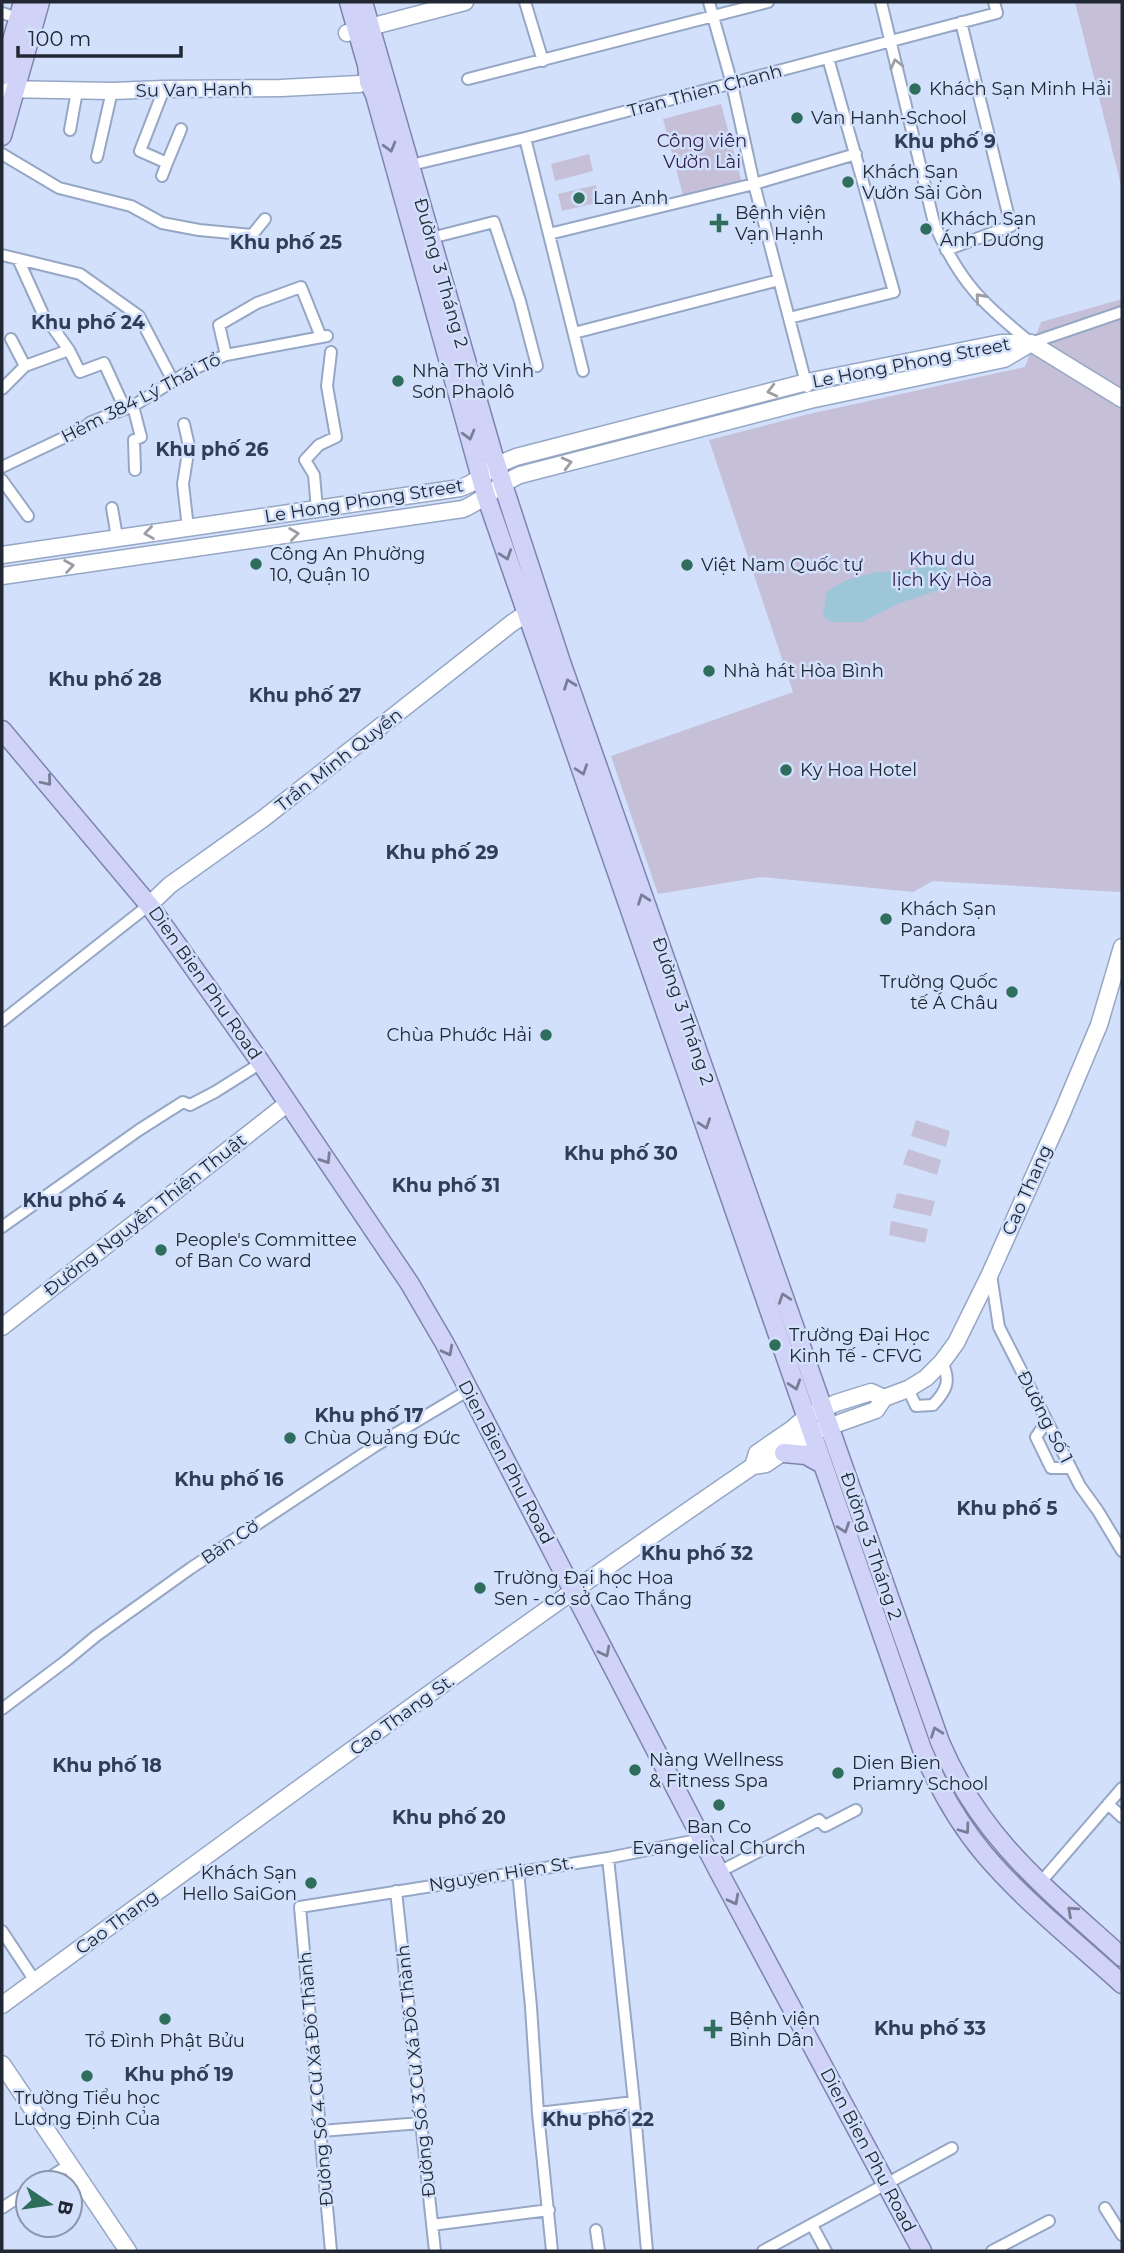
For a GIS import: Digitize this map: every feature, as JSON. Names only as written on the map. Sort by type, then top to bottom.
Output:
[{"type":"main road","points":[[6,84],[40,2]]},
{"type":"main road","name":"Đường 3 Tháng 2","points":[[339,2],[358,30]]},
{"type":"main road","name":"Đường 3 Tháng 2","points":[[349,2],[373,75],[411,165],[502,483],[626,851],[947,1759],[986,1825],[1011,1855],[1122,1957]]},
{"type":"main road","name":"Đường 3 Tháng 2","points":[[358,30],[363,2]]},
{"type":"main road","points":[[2,136],[6,43],[14,11]]},
{"type":"main road","name":"Đường 3 Tháng 2","points":[[373,75],[381,116],[486,496],[922,1749],[948,1804],[971,1837],[1011,1883],[1122,1984]]},
{"type":"main road","name":"Dien Bien Phu Road","points":[[2,730],[149,905],[261,1063],[410,1284],[922,2251]]},
{"type":"main road","points":[[784,1453],[806,1455],[822,1464]]},
{"type":"street","points":[[358,30],[436,6],[465,2]]},
{"type":"street","points":[[525,2],[543,61]]},
{"type":"street","points":[[709,2],[732,84],[754,184],[810,400]]},
{"type":"street","points":[[468,79],[768,2]]},
{"type":"street","points":[[881,2],[934,223],[946,250],[963,278],[984,303],[1031,342],[1122,399]]},
{"type":"street","name":"Tran Thien Chanh","points":[[411,165],[525,138],[997,13],[994,2]]},
{"type":"street","points":[[946,250],[1011,226],[961,22]]},
{"type":"street","points":[[789,318],[894,292],[828,58]]},
{"type":"street","name":"Su Van Hanh","points":[[6,84],[112,92],[281,88],[373,75]]},
{"type":"street","points":[[164,89],[140,151],[167,163]]},
{"type":"street","points":[[70,130],[77,91]]},
{"type":"street","points":[[97,157],[112,92]]},
{"type":"street","points":[[162,176],[181,129]]},
{"type":"street","points":[[525,138],[583,371]]},
{"type":"street","points":[[2,154],[60,188],[131,206],[163,223],[199,230],[252,235],[265,219]]},
{"type":"street","points":[[549,234],[754,184],[856,154]]},
{"type":"street","points":[[431,238],[494,222],[520,301],[537,366]]},
{"type":"street","points":[[2,255],[80,274],[139,316],[173,381]]},
{"type":"street","points":[[18,259],[43,314],[69,351],[79,372],[104,363],[129,408],[141,437],[134,440],[135,470]]},
{"type":"street","points":[[574,334],[779,280]]},
{"type":"street","name":"Hẻm 384 Lý Thái Tổ","points":[[2,467],[82,429],[91,422],[129,408],[191,370],[226,355],[324,336],[301,287],[257,303],[219,325],[226,355]]},
{"type":"street","points":[[1031,342],[1122,312]]},
{"type":"street","points":[[11,340],[25,366]]},
{"type":"street","name":"Le Hong Phong Street","points":[[2,555],[460,488],[470,485],[497,465],[529,454],[807,382],[1001,343],[1031,342]]},
{"type":"street","name":"Le Hong Phong Street","points":[[2,576],[463,509],[475,504],[502,483],[520,475],[810,400],[1004,359],[1031,342]]},
{"type":"street","points":[[2,389],[25,366],[69,351]]},
{"type":"street","points":[[317,509],[314,475],[305,460],[318,445],[336,437],[327,386],[331,352]]},
{"type":"street","points":[[184,424],[189,446],[183,484],[188,527]]},
{"type":"street","points":[[2,480],[28,516]]},
{"type":"street","points":[[112,508],[117,537]]},
{"type":"street","name":"Trần Minh Quyền","points":[[149,905],[170,884],[250,829],[512,622],[527,613]]},
{"type":"street","points":[[2,1021],[149,905]]},
{"type":"street","name":"Cao Thang","points":[[753,1466],[757,1452],[792,1429],[826,1417],[876,1410],[884,1398],[908,1389],[926,1378],[956,1343],[990,1274],[1099,1025],[1122,947]]},
{"type":"street","points":[[2,1225],[183,1102],[190,1105],[261,1063]]},
{"type":"street","name":"Đường Nguyễn Thiện Thuật","points":[[3,1323],[288,1103]]},
{"type":"street","name":"Đường Số 1","points":[[990,1274],[999,1327],[1080,1486],[1122,1552]]},
{"type":"street","points":[[908,1389],[916,1406],[933,1405],[944,1393],[948,1376],[942,1362]]},
{"type":"street","name":"Bàn Cờ","points":[[2,1709],[96,1636],[191,1568],[396,1433],[468,1390]]},
{"type":"street","points":[[1047,1421],[1036,1437],[1051,1468],[1071,1468]]},
{"type":"street","name":"Cao Thang","points":[[573,1591],[753,1466],[766,1464],[784,1453],[808,1425]]},
{"type":"street","name":"Cao Thang St.","points":[[35,1981],[573,1591]]},
{"type":"street","points":[[1040,1883],[1122,1788]]},
{"type":"street","points":[[1108,1804],[1122,1817]]},
{"type":"street","points":[[719,1872],[819,1820],[824,1826],[856,1810]]},
{"type":"street","name":"Nguyen Hien St.","points":[[300,1908],[608,1858],[702,1839]]},
{"type":"street","points":[[608,1858],[647,2251]]},
{"type":"street","points":[[518,1871],[552,2251]]},
{"type":"street","name":"Ðường Số 3 Cư Xá Đô Thành","points":[[396,1891],[435,2251]]},
{"type":"street","name":"Ðường Số 4 Cư Xá Đô Thành","points":[[300,1908],[331,2251]]},
{"type":"street","points":[[2,1931],[35,1981],[2,2005]]},
{"type":"street","points":[[2,2064],[125,2250]]},
{"type":"street","points":[[538,2113],[634,2102]]},
{"type":"street","points":[[321,2131],[421,2123]]},
{"type":"street","points":[[764,2251],[952,2148]]},
{"type":"street","points":[[63,2169],[69,2165]]},
{"type":"street","points":[[1105,2208],[1122,2235]]},
{"type":"street","points":[[432,2225],[549,2210]]},
{"type":"street","points":[[992,2251],[1049,2221]]},
{"type":"street","points":[[812,2225],[826,2251]]},
{"type":"street","points":[[596,2230],[599,2251]]},
{"type":"green space","points":[[1075,2],[1122,2],[1122,189]]},
{"type":"green space","name":"Công viên Vườn Lài","points":[[721,104],[742,183],[684,199],[663,119]]},
{"type":"green space","name":"Lan Anh","points":[[589,154],[593,171],[555,181],[551,164]]},
{"type":"green space","name":"Lan Anh","points":[[596,185],[600,202],[562,211],[558,194]]},
{"type":"green space","name":"Khu du lịch Kỳ Hòa","points":[[1122,299],[1120,892],[933,881],[913,892],[761,877],[658,894],[611,756],[793,692],[709,440],[809,414],[1025,367],[1041,322]]},
{"type":"green space","points":[[916,1120],[950,1131],[946,1147],[911,1136]]},
{"type":"green space","points":[[908,1149],[941,1160],[937,1175],[903,1164]]},
{"type":"green space","points":[[897,1193],[935,1201],[931,1216],[893,1208]]},
{"type":"green space","points":[[891,1221],[928,1229],[925,1243],[889,1235]]},
{"type":"water","points":[[938,564],[947,566],[950,576],[939,590],[900,603],[862,622],[832,622],[823,616],[827,591],[846,580],[877,572],[897,572]]},
{"type":"place","name":"Khách Sạn Minh Hải","points":[[915,89]]},
{"type":"place","name":"Van Hanh-School","points":[[797,118]]},
{"type":"place","name":"Khách Sạn Vườn Sài Gòn","points":[[848,182]]},
{"type":"place","name":"Lan Anh","points":[[579,198]]},
{"type":"place","name":"Bệnh viện Vạn Hạnh","points":[[719,223]]},
{"type":"place","name":"Khách Sạn Ánh Dương","points":[[926,229]]},
{"type":"place","name":"Nhà Thờ Vinh Sơn Phaolô","points":[[398,381]]},
{"type":"place","name":"Công An Phường 10, Quận 10","points":[[256,564]]},
{"type":"place","name":"Việt Nam Quốc tự","points":[[687,565]]},
{"type":"place","name":"Nhà hát Hòa Bình","points":[[709,671]]},
{"type":"place","name":"Ky Hoa Hotel","points":[[786,770]]},
{"type":"place","name":"Khách Sạn Pandora","points":[[886,919]]},
{"type":"place","name":"Trường Quốc tế Á Châu","points":[[1012,992]]},
{"type":"place","name":"Chùa Phước Hải","points":[[546,1035]]},
{"type":"place","name":"People's Committee of Ban Co ward","points":[[161,1250]]},
{"type":"place","name":"Trường Đại Học Kinh Tế - CFVG","points":[[775,1345]]},
{"type":"place","name":"Chùa Quảng Đức","points":[[290,1438]]},
{"type":"place","name":"Trường Đại học Hoa Sen - cơ sở Cao Thắng","points":[[480,1588]]},
{"type":"place","name":"Nàng Wellness & Fitness Spa","points":[[635,1770]]},
{"type":"place","name":"Dien Bien Priamry School","points":[[838,1773]]},
{"type":"place","name":"Ban Co Evangelical Church","points":[[719,1805]]},
{"type":"place","name":"Khách Sạn Hello SaiGon","points":[[311,1883]]},
{"type":"place","name":"Tổ Đình Phật Bửu","points":[[165,2019]]},
{"type":"place","name":"Bệnh viện Bình Dân","points":[[713,2029]]},
{"type":"place","name":"Trường Tiểu học Lương Định Của","points":[[87,2076]]},
{"type":"district","name":"Khu phố 9","points":[[945,141]]},
{"type":"district","name":"Khu phố 25","points":[[286,242]]},
{"type":"district","name":"Khu phố 24","points":[[88,322]]},
{"type":"district","name":"Khu phố 26","points":[[212,449]]},
{"type":"district","name":"Khu phố 28","points":[[105,679]]},
{"type":"district","name":"Khu phố 27","points":[[305,695]]},
{"type":"district","name":"Khu phố 29","points":[[442,852]]},
{"type":"district","name":"Khu phố 30","points":[[621,1153]]},
{"type":"district","name":"Khu phố 31","points":[[446,1185]]},
{"type":"district","name":"Khu phố 4","points":[[74,1200]]},
{"type":"district","name":"Khu phố 17","points":[[369,1415]]},
{"type":"district","name":"Khu phố 16","points":[[229,1479]]},
{"type":"district","name":"Khu phố 5","points":[[1007,1508]]},
{"type":"district","name":"Khu phố 32","points":[[697,1553]]},
{"type":"district","name":"Khu phố 18","points":[[107,1765]]},
{"type":"district","name":"Khu phố 20","points":[[449,1817]]},
{"type":"district","name":"Khu phố 33","points":[[930,2028]]},
{"type":"district","name":"Khu phố 19","points":[[179,2074]]},
{"type":"district","name":"Khu phố 22","points":[[598,2119]]}]
